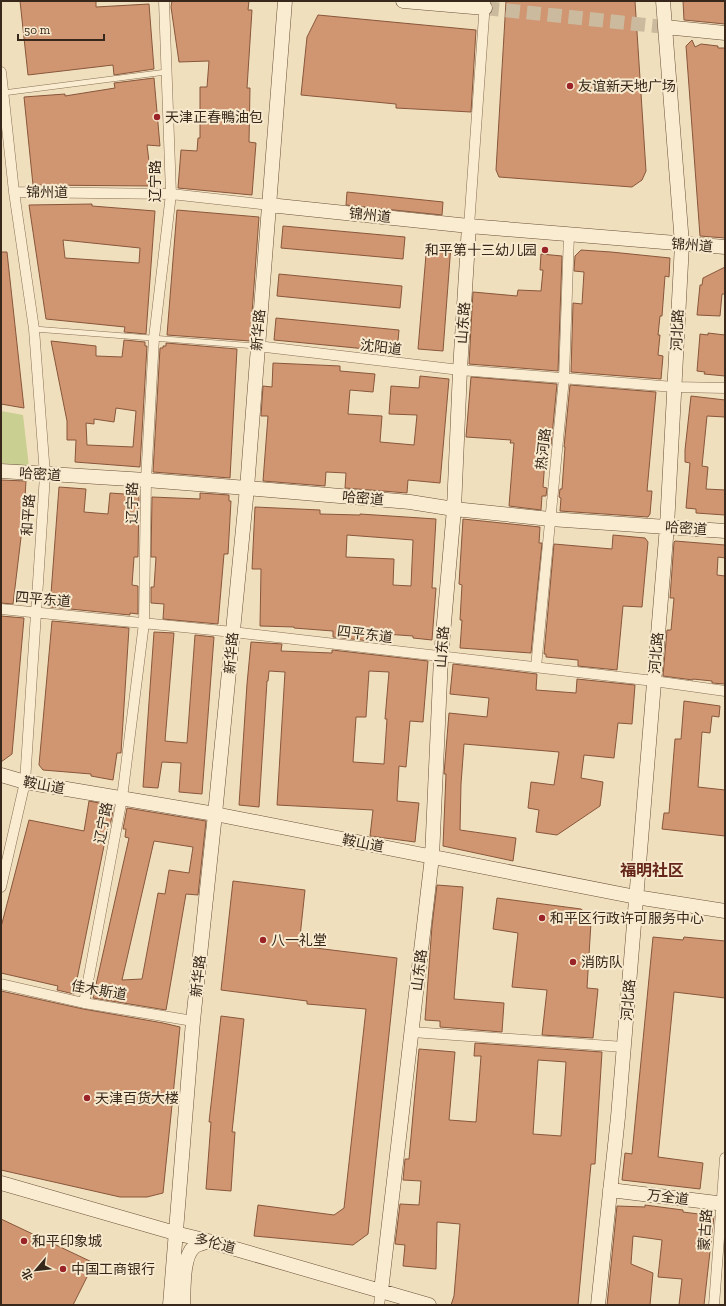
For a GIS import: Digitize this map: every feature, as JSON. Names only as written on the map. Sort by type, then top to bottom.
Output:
[{"type":"street","name":"辽宁路","points":[[84,1003],[122,798],[144,623],[146,480],[154,338],[171,194],[164,1]]},
{"type":"street","name":"新华路","points":[[170,1305],[193,1021],[247,488],[285,1]]},
{"type":"street","points":[[403,1],[485,5]]},
{"type":"street","name":"河北路","points":[[598,1305],[624,1047],[667,526],[682,244],[663,1]]},
{"type":"street","name":"山东路","points":[[381,1291],[432,857],[441,657],[454,510],[460,370],[485,5]]},
{"type":"street","points":[[665,27],[725,33]]},
{"type":"street","name":"和平路","points":[[1,72],[14,192],[34,329],[45,474],[25,782],[1,887]]},
{"type":"street","name":"锦州道","points":[[14,192],[171,194],[469,226],[725,247]]},
{"type":"street","name":"热河路","points":[[536,667],[564,378],[569,234]]},
{"type":"street","name":"沈阳道","points":[[257,346],[460,370],[674,387],[725,388]]},
{"type":"street","name":"哈密道","points":[[1,471],[247,488],[410,502],[454,510],[550,519],[725,531]]},
{"type":"street","name":"四平东道","points":[[1,609],[233,632],[654,681],[725,692]]},
{"type":"street","name":"鞍山道","points":[[1,775],[25,782],[215,814],[636,897],[725,911]]},
{"type":"street","name":"佳木斯道","points":[[1,984],[84,1003],[193,1021]]},
{"type":"street","points":[[412,1032],[624,1047]]},
{"type":"street","name":"蒙古路","points":[[714,1305],[723,1204],[725,1158]]},
{"type":"street","name":"多伦道","points":[[1,1182],[429,1305]]},
{"type":"street","name":"万全道","points":[[610,1190],[723,1204]]},
{"type":"street","points":[[183,1305],[186,1261],[189,1253],[194,1246],[208,1241]]},
{"type":"street","points":[[379,1305],[381,1291]]},
{"type":"lane","points":[[3,93],[166,72]]},
{"type":"lane","name":"沈阳道","points":[[34,329],[257,346]]},
{"type":"green space","points":[[1,411],[23,415],[29,467],[1,463]]},
{"type":"building","points":[[20,1],[96,1],[96,7],[149,4],[154,69],[114,75],[113,65],[28,75]]},
{"type":"building","points":[[172,1],[249,1],[248,10],[252,10],[247,88],[250,88],[249,142],[256,143],[252,195],[178,188],[181,150],[197,151],[198,138],[200,138],[200,87],[207,87],[209,61],[179,62],[171,7]]},
{"type":"building","name":"友谊新天地广场","points":[[506,1],[635,1],[646,171],[642,180],[632,187],[499,177],[496,170]]},
{"type":"building","points":[[683,1],[725,1],[725,24],[684,20]]},
{"type":"building","points":[[318,15],[476,30],[471,112],[396,108],[396,104],[301,95],[307,37]]},
{"type":"building","points":[[692,40],[695,47],[701,44],[725,48],[725,238],[700,236],[686,46]]},
{"type":"building","points":[[154,78],[160,146],[147,145],[152,186],[33,185],[24,97],[65,94],[65,96],[115,88],[114,83]]},
{"type":"building","points":[[347,192],[443,202],[442,215],[346,205]]},
{"type":"building","points":[[92,204],[92,206],[155,211],[146,334],[124,332],[125,327],[46,319],[29,205]],"holes":[[[63,240],[140,248],[139,263],[65,258]]]},
{"type":"building","points":[[177,210],[259,217],[250,341],[167,335]]},
{"type":"building","points":[[283,226],[405,237],[403,259],[281,248]]},
{"type":"building","points":[[427,243],[451,245],[443,351],[418,349]]},
{"type":"building","points":[[581,250],[670,258],[669,277],[665,276],[662,316],[660,316],[658,335],[660,335],[658,355],[663,356],[661,379],[571,372],[573,303],[582,304],[584,272],[574,271],[575,256]]},
{"type":"building","points":[[1,252],[7,252],[24,408],[1,404]]},
{"type":"building","points":[[541,254],[562,256],[558,371],[469,364],[473,292],[517,296],[518,290],[541,291],[543,270],[540,270]]},
{"type":"building","points":[[725,267],[725,294],[722,294],[720,316],[697,315],[700,285],[702,285],[703,278]]},
{"type":"building","points":[[279,274],[402,286],[400,308],[277,296]]},
{"type":"building","points":[[276,318],[399,330],[397,352],[274,340]]},
{"type":"building","points":[[708,333],[725,335],[725,376],[704,374],[705,372],[697,371],[700,334],[708,335]]},
{"type":"building","points":[[124,340],[145,342],[145,346],[147,346],[140,467],[75,462],[76,440],[67,440],[67,421],[51,341],[96,346],[96,356],[122,357]],"holes":[[[116,408],[136,411],[133,447],[87,445],[86,423],[94,424],[94,419],[114,422]]]},
{"type":"building","points":[[166,343],[237,349],[230,478],[153,472],[160,348],[166,346]]},
{"type":"building","points":[[273,363],[340,366],[340,371],[375,374],[373,392],[350,390],[348,414],[382,416],[380,442],[414,445],[417,415],[389,414],[391,386],[419,388],[420,376],[449,379],[440,483],[408,480],[407,493],[345,488],[346,473],[326,472],[325,486],[263,481],[268,416],[261,416],[263,386],[272,387]]},
{"type":"building","points":[[471,377],[557,384],[551,446],[546,446],[543,487],[547,488],[546,496],[542,496],[541,510],[509,506],[514,443],[510,443],[511,440],[466,437]]},
{"type":"building","points":[[570,385],[656,392],[647,491],[652,491],[650,514],[648,517],[560,511],[561,498],[559,497],[560,489],[562,489],[564,447]]},
{"type":"building","points":[[691,396],[725,400],[725,417],[707,416],[702,466],[708,467],[706,489],[725,490],[725,515],[696,513],[696,509],[686,508],[690,463],[685,462],[685,450]]},
{"type":"building","points":[[1,480],[26,481],[23,530],[22,529],[13,604],[1,603]]},
{"type":"building","points":[[59,487],[86,489],[84,512],[108,514],[110,493],[139,495],[138,557],[134,557],[132,585],[138,586],[138,614],[130,613],[130,615],[50,607]]},
{"type":"building","points":[[200,493],[229,495],[229,501],[231,501],[228,554],[224,554],[218,624],[163,619],[164,604],[151,603],[151,587],[154,587],[156,557],[151,557],[152,497],[200,499]]},
{"type":"building","points":[[255,507],[320,510],[320,514],[360,514],[436,519],[432,588],[436,588],[432,640],[413,638],[413,636],[371,633],[370,641],[333,637],[333,631],[294,627],[260,626],[261,569],[252,569]],"holes":[[[347,535],[413,540],[411,586],[393,585],[394,559],[346,557]]]},
{"type":"building","points":[[463,519],[540,527],[539,543],[542,543],[531,653],[460,648],[462,585],[459,584]]},
{"type":"building","points":[[613,535],[645,538],[648,542],[642,607],[623,606],[617,670],[578,666],[578,660],[546,657],[546,654],[544,654],[554,544],[612,549]]},
{"type":"building","points":[[675,541],[725,545],[725,558],[718,557],[717,575],[725,576],[725,684],[712,683],[712,681],[663,676],[667,630],[671,630],[674,598],[670,598]]},
{"type":"building","points":[[1,616],[24,618],[12,754],[1,762]]},
{"type":"building","points":[[52,621],[129,628],[121,753],[117,753],[113,780],[91,776],[91,774],[43,770],[39,765]]},
{"type":"building","points":[[154,632],[174,633],[165,741],[187,743],[195,635],[214,637],[202,794],[179,792],[181,763],[162,762],[158,788],[143,787]]},
{"type":"building","points":[[251,642],[282,644],[281,651],[332,653],[332,650],[428,661],[423,722],[410,721],[406,767],[399,766],[397,801],[419,803],[415,842],[370,836],[373,810],[277,805],[285,672],[269,671],[267,681],[259,807],[239,805]],"holes":[[[369,671],[389,672],[385,719],[387,719],[384,764],[353,762],[356,717],[366,717]]]},
{"type":"building","points":[[453,664],[537,674],[536,690],[576,693],[577,679],[635,685],[632,724],[618,723],[614,758],[584,755],[581,778],[603,782],[600,806],[557,835],[536,832],[539,810],[528,808],[531,782],[554,785],[559,752],[464,744],[460,830],[516,838],[513,861],[443,846],[446,774],[444,774],[449,713],[487,717],[489,698],[450,694]]},
{"type":"building","points":[[684,701],[720,706],[719,717],[712,716],[710,733],[702,732],[698,787],[725,790],[725,836],[662,829],[664,813],[669,813],[675,739],[681,739]]},
{"type":"building","points":[[89,801],[114,806],[110,826],[108,826],[74,994],[57,990],[58,986],[1,973],[1,927],[29,820],[84,831]]},
{"type":"building","points":[[127,808],[206,821],[198,895],[186,894],[166,1010],[93,998],[129,838],[125,837],[126,829],[123,829]],"holes":[[[154,841],[193,847],[189,873],[169,870],[165,894],[158,893],[142,979],[122,980]]]},
{"type":"building","points":[[233,881],[305,890],[299,946],[397,958],[368,1234],[353,1245],[254,1236],[258,1205],[334,1215],[344,1208],[366,1009],[307,1004],[307,1001],[221,990]]},
{"type":"building","points":[[437,885],[463,887],[454,999],[504,1003],[502,1032],[440,1027],[440,1021],[425,1020],[432,926]]},
{"type":"building","points":[[497,898],[581,909],[587,914],[591,922],[587,988],[598,989],[593,1038],[542,1035],[547,990],[512,987],[518,933],[493,929]]},
{"type":"building","points":[[653,937],[683,940],[684,937],[725,941],[725,998],[674,992],[658,1157],[703,1163],[700,1189],[622,1180],[625,1153],[632,1154]]},
{"type":"building","name":"天津百货大楼","points":[[1,991],[83,1009],[180,1027],[163,1193],[147,1197],[120,1197],[1,1170]]},
{"type":"building","points":[[221,1016],[244,1019],[232,1132],[235,1132],[231,1191],[206,1189],[211,1122],[209,1122]]},
{"type":"building","points":[[475,1043],[602,1052],[595,1164],[591,1164],[578,1305],[451,1305],[454,1296],[460,1224],[437,1222],[436,1269],[403,1266],[405,1245],[395,1244],[400,1204],[419,1205],[421,1181],[403,1180],[405,1159],[409,1159],[419,1049],[455,1052],[449,1120],[476,1122],[481,1056],[474,1056]],"holes":[[[538,1060],[566,1062],[561,1136],[533,1134]]]},
{"type":"building","points":[[645,1205],[714,1216],[704,1305],[679,1305],[682,1279],[658,1277],[662,1240],[633,1236],[631,1264],[653,1273],[650,1305],[607,1305],[617,1206],[645,1207]]},
{"type":"building","name":"和平印象城","points":[[1,1219],[94,1263],[73,1305],[1,1305]]},
{"type":"tunnel","points":[[485,8],[665,27]]},
{"type":"place","name":"友谊新天地广场","points":[[570,86]]},
{"type":"place","name":"天津正春鴨油包","points":[[157,117]]},
{"type":"place","name":"和平第十三幼儿园","points":[[545,250]]},
{"type":"place","name":"和平区行政许可服务中心","points":[[542,918]]},
{"type":"place","name":"八一礼堂","points":[[263,940]]},
{"type":"place","name":"消防队","points":[[573,962]]},
{"type":"place","name":"天津百货大楼","points":[[87,1098]]},
{"type":"place","name":"和平印象城","points":[[24,1241]]},
{"type":"place","name":"中国工商银行","points":[[63,1269]]},
{"type":"district","name":"福明社区","points":[[652,870]]}]
